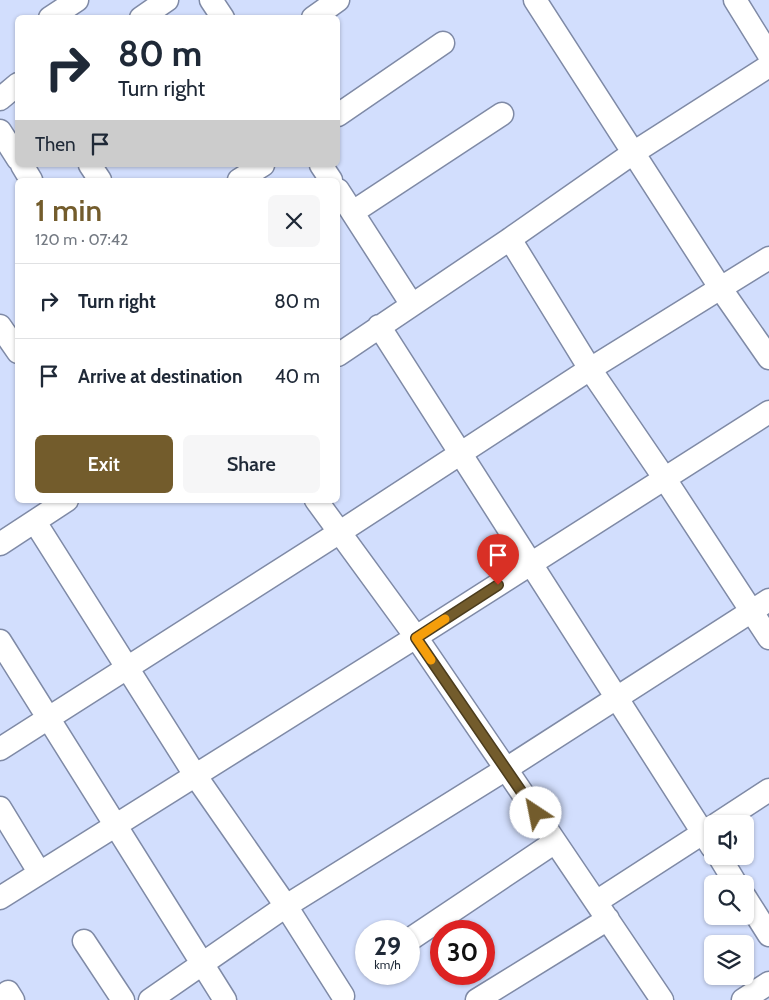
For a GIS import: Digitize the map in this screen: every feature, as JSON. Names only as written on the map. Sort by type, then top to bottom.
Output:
[{"type":"street","points":[[54,15],[77,0]]},
{"type":"street","points":[[145,15],[167,0]]},
{"type":"street","points":[[211,0],[221,15]]},
{"type":"street","points":[[317,15],[338,0]]},
{"type":"street","points":[[735,0],[769,54]]},
{"type":"street","points":[[541,2],[633,153],[721,289],[769,358]]},
{"type":"street","points":[[340,115],[443,43]]},
{"type":"street","points":[[340,354],[633,153],[769,66]]},
{"type":"street","points":[[0,99],[15,86]]},
{"type":"street","points":[[353,212],[502,114]]},
{"type":"street","points":[[0,131],[15,154]]},
{"type":"street","points":[[23,167],[30,178]]},
{"type":"street","points":[[242,178],[260,167]]},
{"type":"street","points":[[322,167],[330,178]]},
{"type":"street","points":[[340,193],[412,305]]},
{"type":"street","points":[[510,239],[590,369],[666,479],[760,606],[769,638]]},
{"type":"street","points":[[0,750],[340,532],[460,452],[769,258]]},
{"type":"street","points":[[0,326],[15,348]]},
{"type":"street","points":[[379,326],[617,698],[704,822]]},
{"type":"street","points":[[0,898],[416,638],[769,412]]},
{"type":"street","points":[[0,544],[63,503]]},
{"type":"street","points":[[318,503],[416,638],[662,1000]]},
{"type":"street","points":[[35,522],[195,775],[286,906],[343,996]]},
{"type":"street","points":[[150,1000],[286,906],[506,769],[760,606]]},
{"type":"street","points":[[0,641],[225,1000]]},
{"type":"street","points":[[734,815],[769,790]]},
{"type":"street","points":[[0,808],[39,872]]},
{"type":"street","points":[[477,1000],[704,837]]},
{"type":"street","points":[[420,933],[556,842]]},
{"type":"street","points":[[754,911],[769,934]]},
{"type":"street","points":[[84,941],[123,1000]]},
{"type":"street","points":[[743,1000],[769,984]]},
{"type":"slow traffic","points":[[431,660],[416,638],[445,619]]},
{"type":"route","points":[[498,585],[416,638],[536,813]]}]
